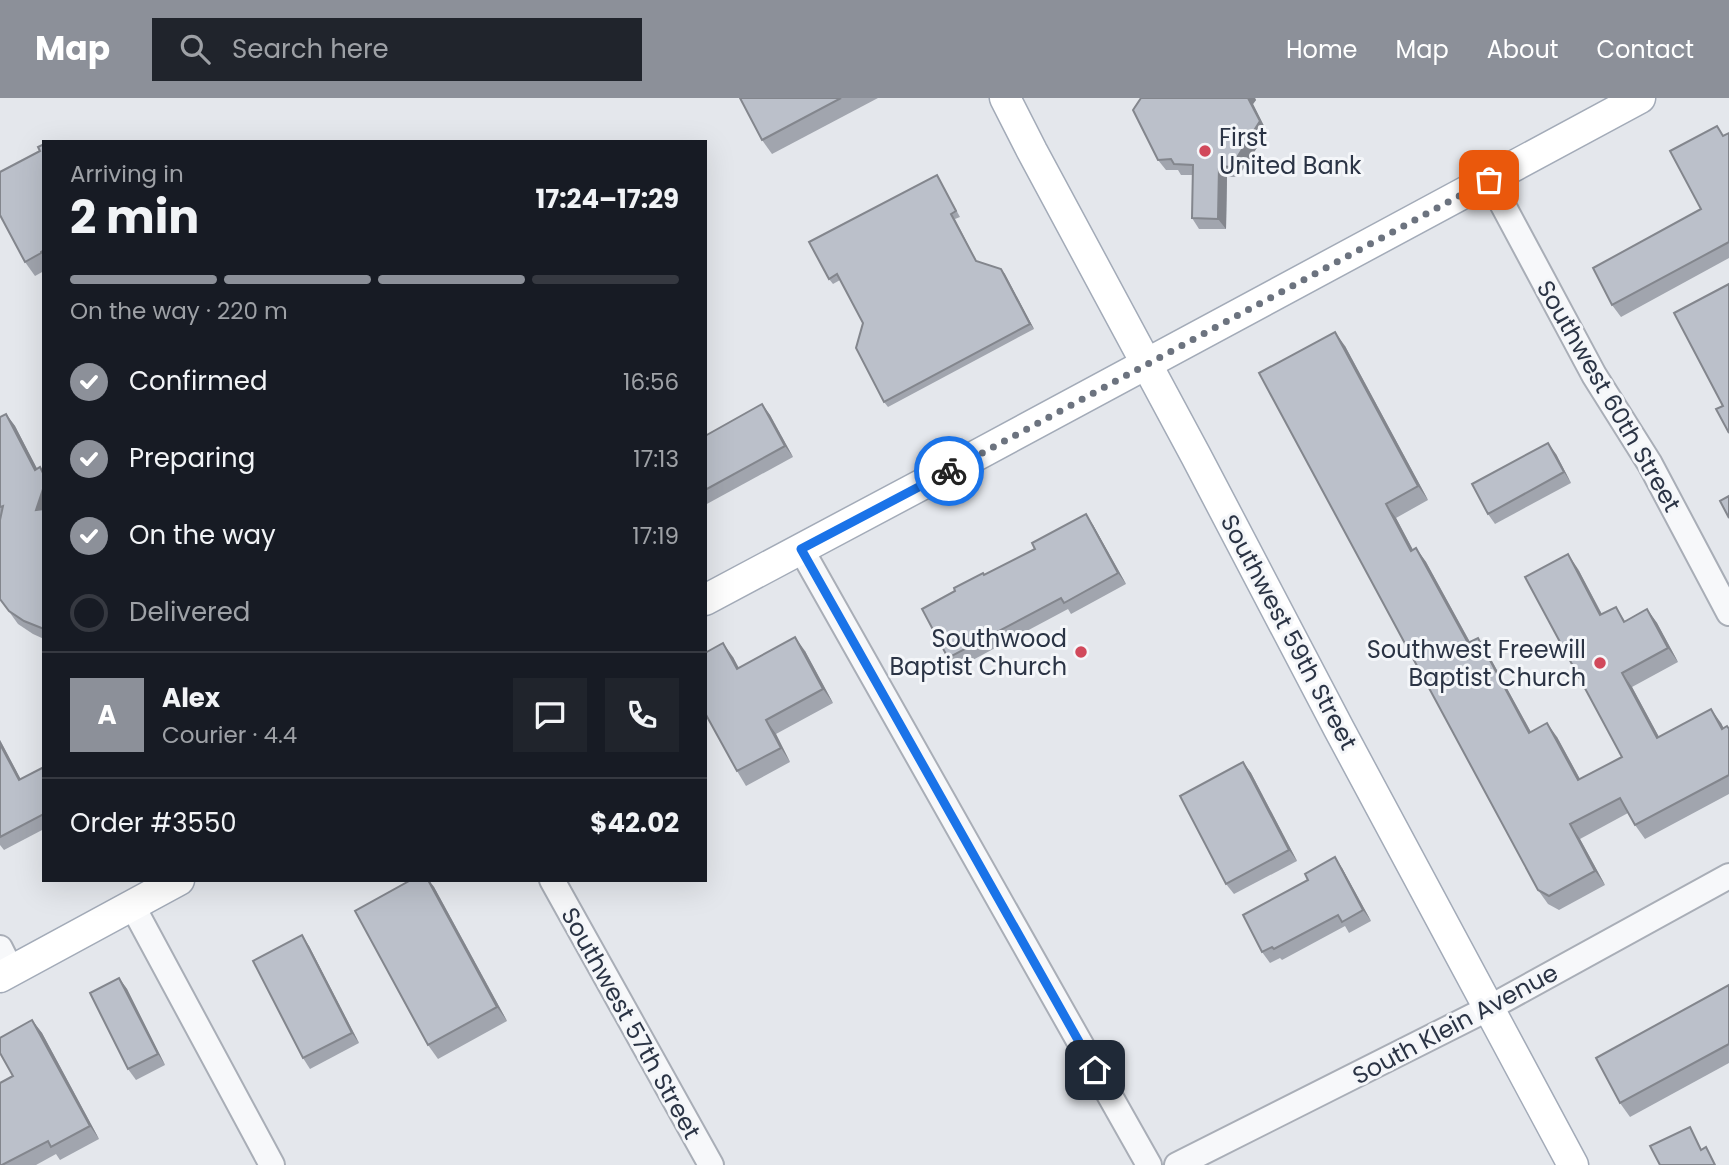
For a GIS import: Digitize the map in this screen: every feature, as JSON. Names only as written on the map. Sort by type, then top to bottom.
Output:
[{"type":"main road","name":"Southwest 59th Street","points":[[1005,98],[1573,1165]]},
{"type":"main road","points":[[707,599],[1640,98]]},
{"type":"main road","points":[[4,965],[175,882]]},
{"type":"street","name":"Southwest 60th Street","points":[[1489,180],[1594,375],[1650,464],[1729,613]]},
{"type":"street","points":[[801,549],[1149,1165]]},
{"type":"street","name":"South Klein Avenue","points":[[1177,1165],[1489,1008],[1729,876]]},
{"type":"street","name":"Southwest 57th Street","points":[[553,882],[711,1165]]},
{"type":"street","points":[[132,905],[272,1165]]},
{"type":"building","points":[[740,98],[841,98],[762,140]]},
{"type":"building","name":"First United Bank","points":[[1141,98],[1248,98],[1260,121],[1231,167],[1219,166],[1218,219],[1192,218],[1193,165],[1174,164],[1171,159],[1158,160],[1133,110]]},
{"type":"building","points":[[1717,126],[1723,136],[1729,133],[1729,242],[1612,305],[1593,268],[1701,209],[1670,151]]},
{"type":"building","points":[[42,145],[42,251],[25,262],[0,215],[0,172],[40,151],[38,147]]},
{"type":"building","points":[[937,175],[956,211],[951,214],[976,261],[1001,269],[1030,324],[884,402],[856,348],[863,323],[837,274],[829,279],[809,242]]},
{"type":"building","points":[[1729,284],[1729,433],[1716,409],[1723,406],[1674,313]]},
{"type":"building","points":[[1335,332],[1418,486],[1386,504],[1411,551],[1416,548],[1468,643],[1478,638],[1529,733],[1547,723],[1578,780],[1622,757],[1525,577],[1568,554],[1600,615],[1616,607],[1624,622],[1647,609],[1668,648],[1622,673],[1657,738],[1711,709],[1722,729],[1727,726],[1729,729],[1729,775],[1635,825],[1620,798],[1570,824],[1595,871],[1549,896],[1538,890],[1259,373]]},
{"type":"building","points":[[762,404],[785,446],[707,489],[707,435]]},
{"type":"building","points":[[6,414],[35,470],[40,467],[42,471],[42,492],[36,510],[42,509],[42,628],[9,611],[0,599],[0,520],[3,506],[0,507],[0,417]]},
{"type":"building","points":[[1548,443],[1564,472],[1488,514],[1472,484]]},
{"type":"building","points":[[1729,496],[1729,518],[1720,501]]},
{"type":"building","points":[[1086,514],[1118,573],[1064,603],[1061,598],[948,658],[922,609],[955,591],[954,588],[1035,549],[1032,543]]},
{"type":"building","points":[[795,637],[823,689],[766,720],[781,748],[737,771],[707,717],[707,652],[723,643],[737,669]]},
{"type":"building","points":[[0,744],[19,780],[42,768],[42,815],[0,837]]},
{"type":"building","points":[[1243,762],[1289,850],[1226,884],[1180,796]]},
{"type":"building","points":[[1335,857],[1363,910],[1342,922],[1338,915],[1274,949],[1272,947],[1262,952],[1243,915],[1308,880],[1305,874]]},
{"type":"building","points":[[407,882],[429,882],[497,1007],[428,1045],[355,911]]},
{"type":"building","points":[[302,935],[352,1033],[303,1058],[253,961]]},
{"type":"building","points":[[119,978],[158,1054],[128,1069],[90,993]]},
{"type":"building","points":[[1729,985],[1729,1044],[1620,1103],[1596,1058]]},
{"type":"building","points":[[32,1020],[90,1126],[51,1147],[48,1141],[0,1165],[0,1083],[13,1076],[0,1053],[0,1038]]},
{"type":"building","points":[[1690,1127],[1701,1150],[1706,1147],[1715,1165],[1660,1165],[1650,1146]]},
{"type":"way so far","points":[[949,471],[1489,180]]},
{"type":"place","name":"First United Bank","points":[[1205,151]]},
{"type":"place","name":"Southwood Baptist Church","points":[[1081,652]]},
{"type":"place","name":"Southwest Freewill Baptist Church","points":[[1600,663]]},
{"type":"route","points":[[949,471],[801,549],[1095,1070]]}]
